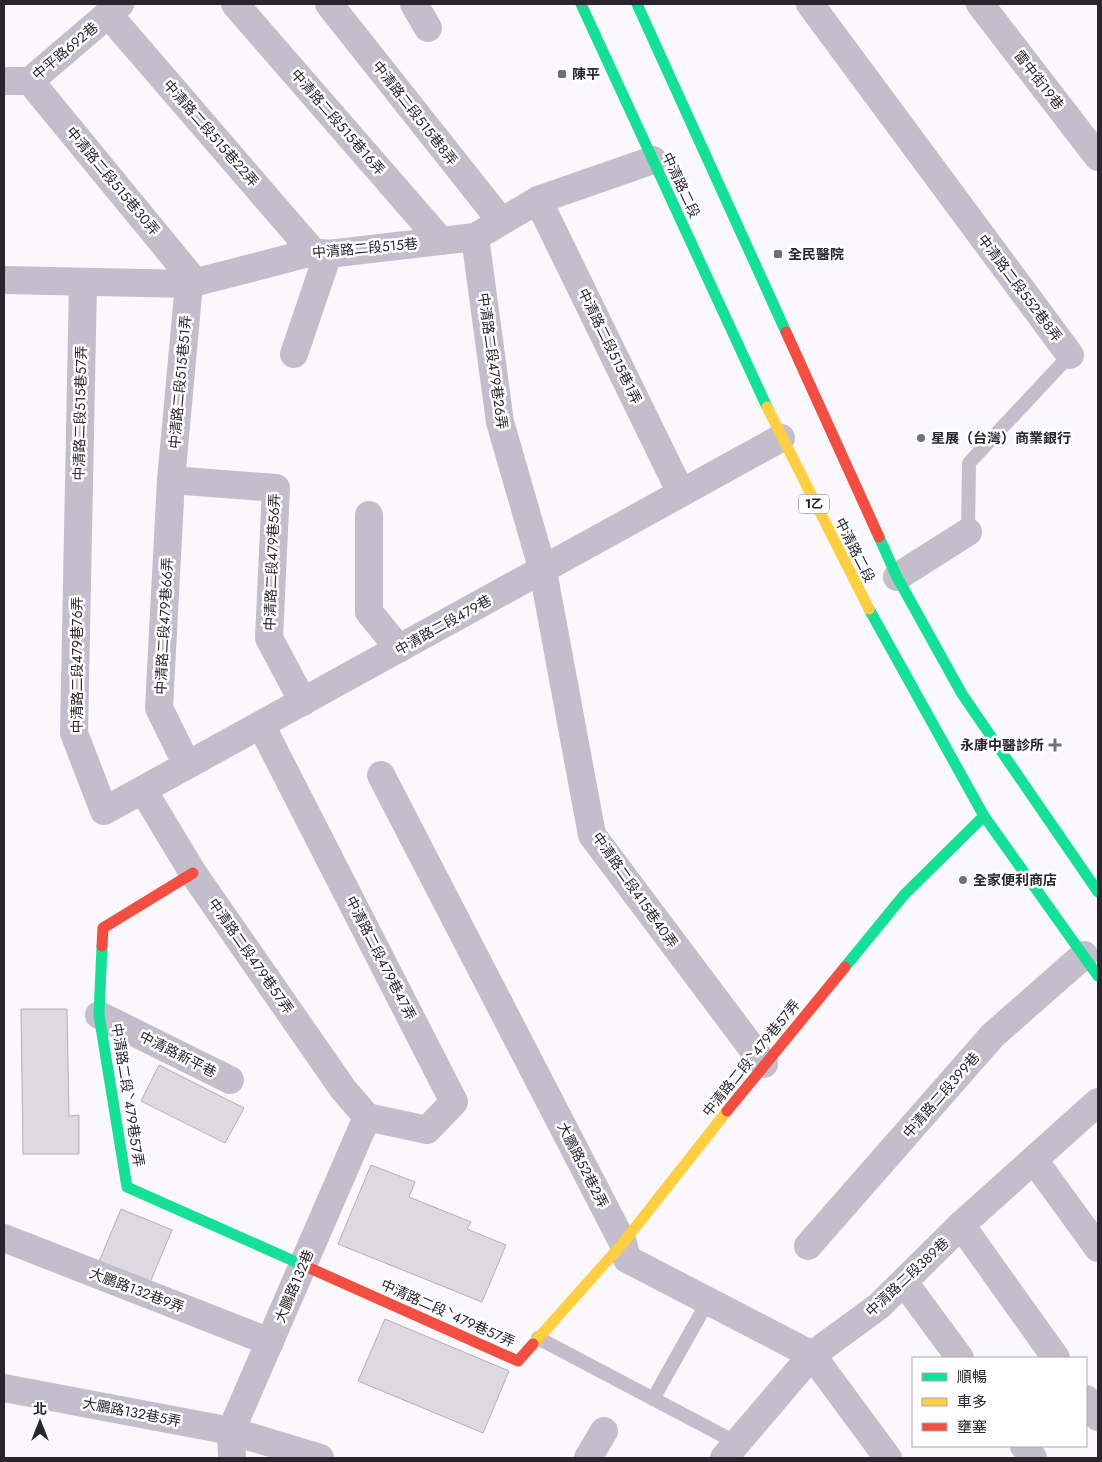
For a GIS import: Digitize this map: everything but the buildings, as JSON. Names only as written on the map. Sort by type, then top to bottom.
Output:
[{"type":"main road","name":"中清路二段","points":[[580,4],[781,438],[849,573],[984,816],[1091,965]]},
{"type":"main road","name":"中清路二段","points":[[637,4],[897,577],[962,694],[1098,892]]},
{"type":"main road","name":"中清路二段ˋ479巷57弄","points":[[193,873],[103,928],[99,1015],[127,1187],[518,1361],[623,1243],[764,1064],[904,895],[984,816]]},
{"type":"street","name":"中清路二段515巷16弄","points":[[235,4],[441,241]]},
{"type":"street","name":"中清路二段515巷8弄","points":[[329,4],[501,221]]},
{"type":"street","points":[[414,4],[428,28]]},
{"type":"street","name":"中清路二段552巷8弄","points":[[810,4],[1070,355]]},
{"type":"street","name":"雷中街19巷","points":[[980,4],[1098,157]]},
{"type":"street","name":"中平路692巷","points":[[17,81],[114,9]]},
{"type":"street","name":"中清路二段515巷22弄","points":[[114,9],[320,253]]},
{"type":"street","name":"中清路二段515巷30弄","points":[[17,81],[192,283]]},
{"type":"street","name":"中清路二段515巷","points":[[4,280],[192,283],[320,253],[475,237],[538,200],[653,160]]},
{"type":"street","name":"中清路二段515巷1弄","points":[[538,200],[681,493]]},
{"type":"street","name":"中清路二段479巷26弄","points":[[475,237],[500,422],[543,571]]},
{"type":"street","points":[[294,354],[320,253]]},
{"type":"street","name":"中清路二段515巷57弄","points":[[77,544],[83,282]]},
{"type":"street","name":"中清路二段515巷51弄","points":[[171,480],[192,283]]},
{"type":"street","name":"中清路二段479巷","points":[[104,811],[543,571],[781,438]]},
{"type":"street","name":"中清路二段479巷56弄","points":[[171,480],[276,488],[269,638],[303,702]]},
{"type":"street","name":"中清路二段479巷66弄","points":[[171,480],[159,708],[187,765]]},
{"type":"street","points":[[369,515],[369,612],[399,649]]},
{"type":"street","name":"中清路二段552巷8弄","points":[[897,577],[968,532]]},
{"type":"street","name":"中清路二段479巷76弄","points":[[77,544],[74,733],[104,811]]},
{"type":"street","name":"中清路二段415巷40弄","points":[[543,571],[592,835],[764,1064]]},
{"type":"street","name":"中清路二段479巷47弄","points":[[262,725],[454,1102],[427,1130],[367,1117]]},
{"type":"street","name":"大鵬路52巷2弄","points":[[381,775],[623,1243],[627,1259],[812,1355],[888,1458]]},
{"type":"street","name":"中清路二段479巷57弄","points":[[143,790],[193,873],[337,1081],[367,1117]]},
{"type":"street","name":"中清路二段399巷","points":[[808,1246],[993,1035],[1091,965]]},
{"type":"street","name":"中清路新平巷","points":[[99,1015],[230,1080]]},
{"type":"street","name":"中清路二段389巷","points":[[731,1451],[812,1355],[879,1306],[961,1225],[1098,1102]]},
{"type":"street","name":"大鵬路132巷","points":[[232,1458],[231,1431],[367,1117]]},
{"type":"street","points":[[1034,1160],[1098,1248]]},
{"type":"street","points":[[961,1225],[1055,1357]]},
{"type":"street","name":"大鵬路132巷9弄","points":[[4,1238],[270,1342]]},
{"type":"street","points":[[904,1282],[959,1357]]},
{"type":"street","name":"大鵬路132巷5弄","points":[[4,1388],[231,1431],[320,1458]]},
{"type":"street","points":[[1087,1401],[1098,1417]]},
{"type":"street","points":[[588,1458],[604,1431]]},
{"type":"street","points":[[1025,1447],[1033,1458]]},
{"type":"lane","name":"中清路二段552巷8弄","points":[[968,532],[969,463],[1070,355]]},
{"type":"lane","points":[[653,1399],[708,1301]]},
{"type":"lane","points":[[538,1338],[653,1399],[731,1451]]},
{"type":"traffic: fast","points":[[581,4],[767,407]]},
{"type":"traffic: fast","points":[[637,4],[786,332]]},
{"type":"traffic: fast","points":[[879,537],[897,577],[962,694],[1098,892]]},
{"type":"traffic: fast","points":[[869,609],[984,816],[1098,976]]},
{"type":"traffic: fast","points":[[845,967],[904,895],[984,816]]},
{"type":"traffic: fast","points":[[102,946],[99,1015],[127,1187],[305,1266]]},
{"type":"traffic: slow","points":[[767,407],[869,609]]},
{"type":"traffic: slow","points":[[533,1344],[623,1243],[727,1111]]},
{"type":"traffic: jam","points":[[786,332],[879,537]]},
{"type":"traffic: jam","points":[[102,946],[103,928],[193,873]]},
{"type":"traffic: jam","points":[[727,1111],[845,967]]},
{"type":"traffic: jam","points":[[305,1266],[518,1361],[533,1344]]},
{"type":"place","name":"陳平","points":[[562,74]]},
{"type":"place","name":"全民醫院","points":[[778,254]]},
{"type":"place","name":"星展（台灣）商業銀行","points":[[921,438]]},
{"type":"place","name":"永康中醫診所","points":[[1055,745]]},
{"type":"place","name":"全家便利商店","points":[[963,880]]}]
